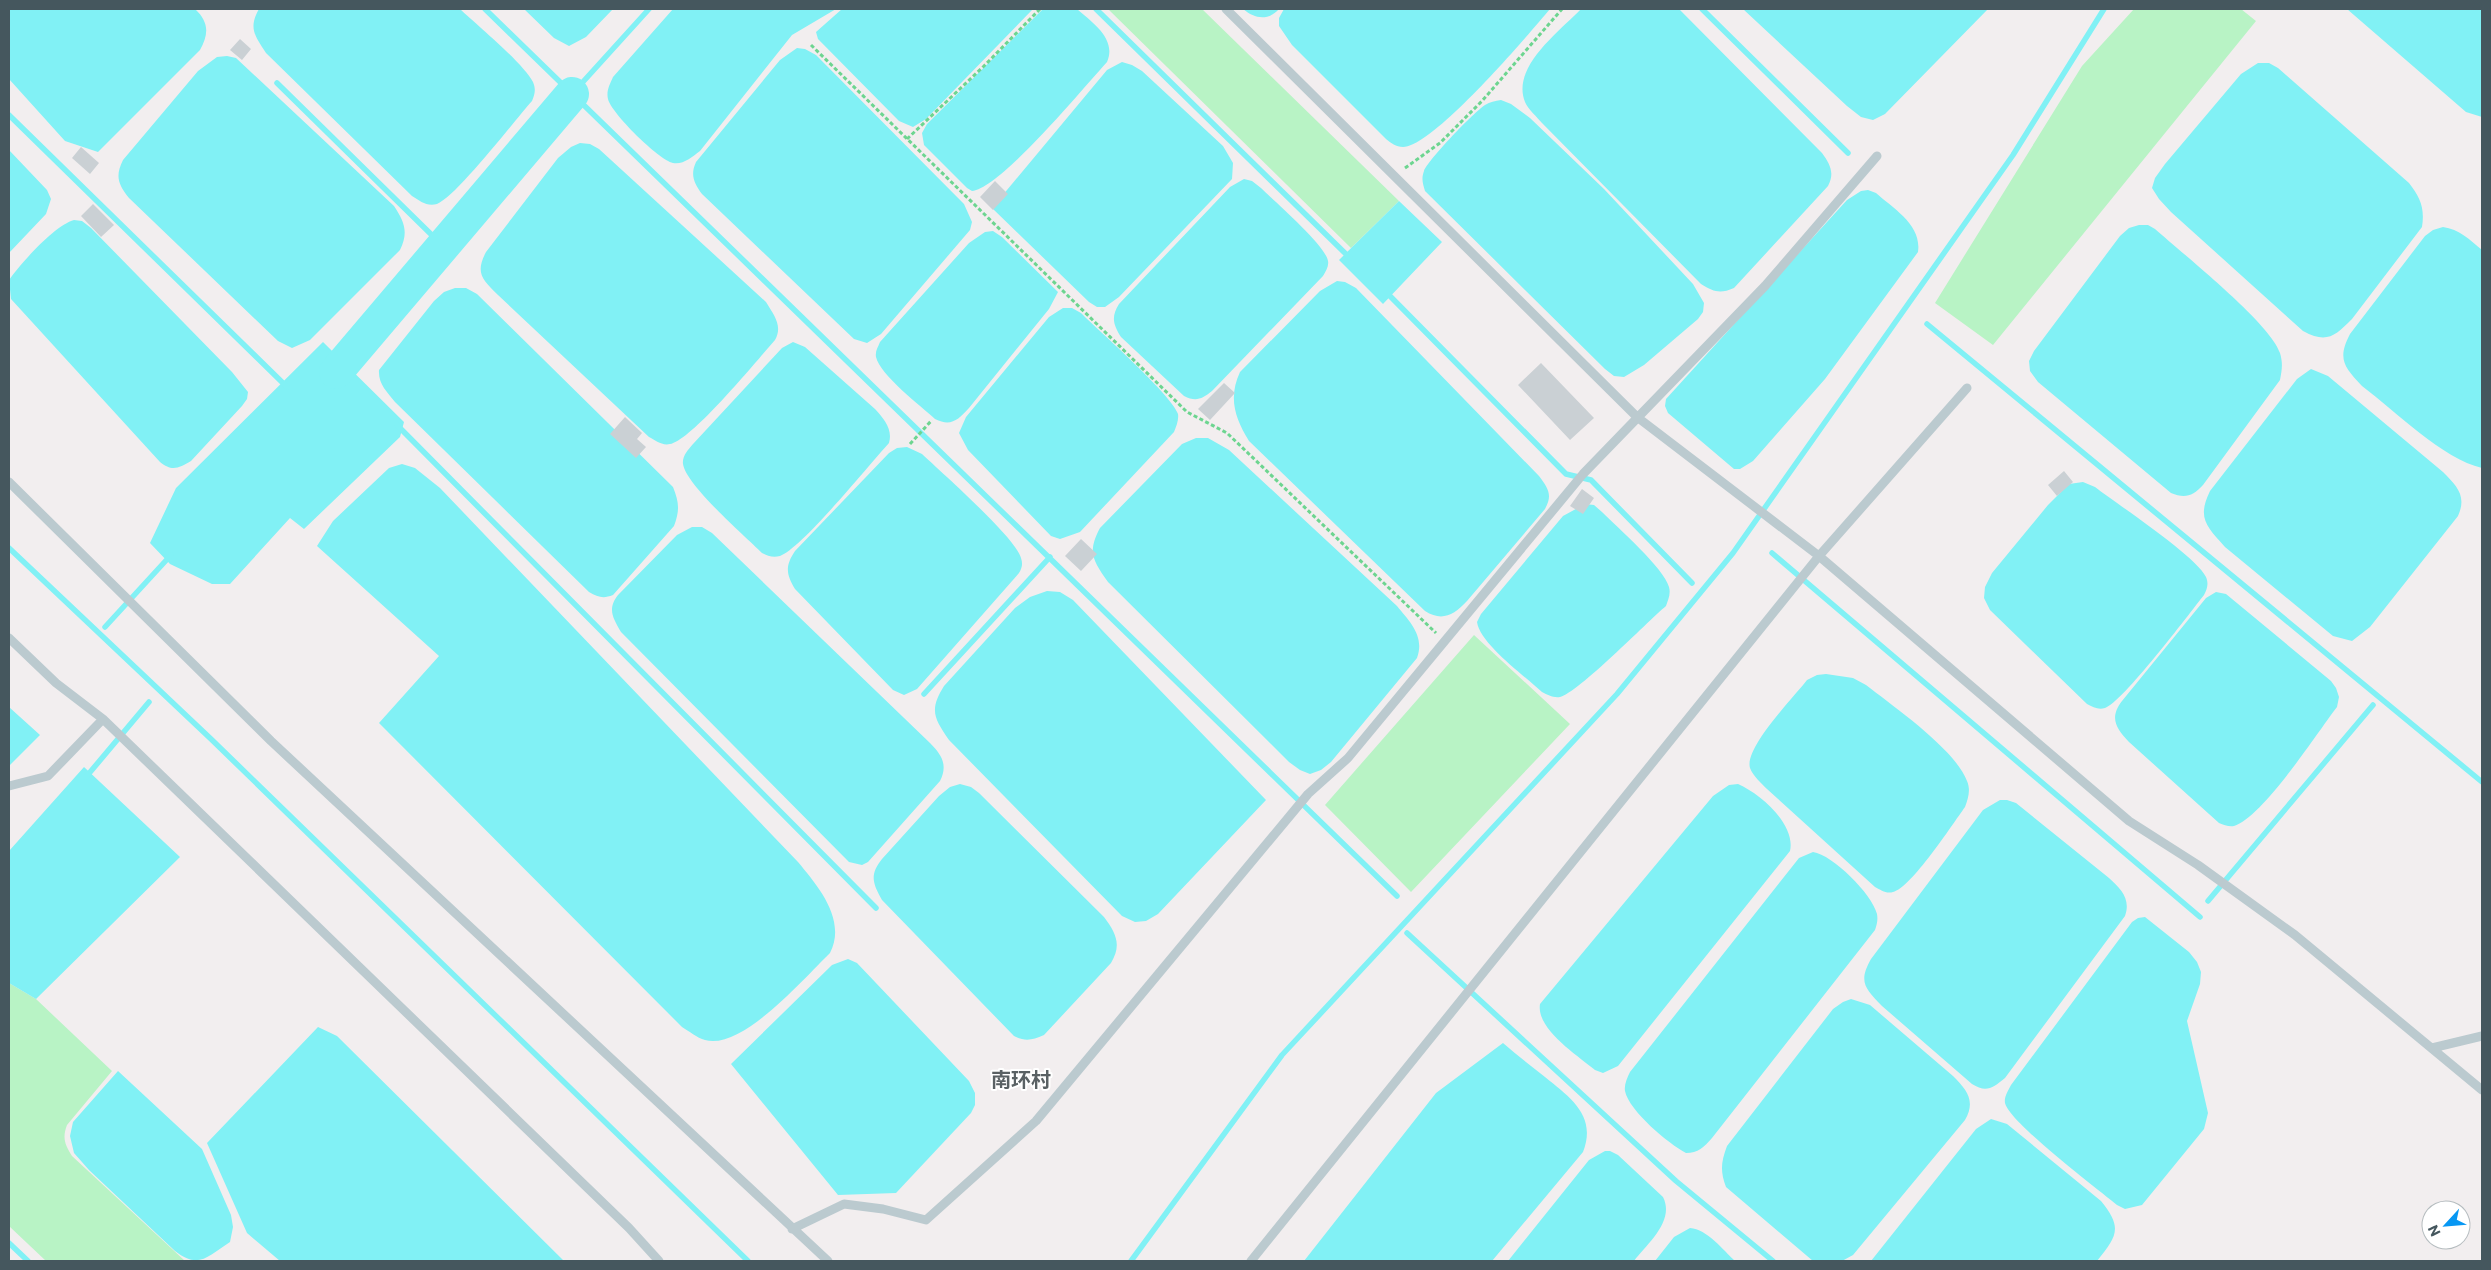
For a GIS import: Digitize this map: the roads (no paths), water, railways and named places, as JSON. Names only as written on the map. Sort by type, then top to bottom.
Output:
[{"type":"lane","points":[[1226,9],[1637,417],[1819,556],[2130,821],[2198,865],[2295,935],[2482,1090]]},
{"type":"lane","points":[[792,1229],[844,1204],[883,1209],[926,1220],[1036,1121],[1308,794],[1348,758],[1582,474],[1765,286],[1877,156]]},
{"type":"lane","points":[[1251,1261],[1819,556],[1967,388]]},
{"type":"lane","points":[[9,482],[271,741],[828,1261]]},
{"type":"lane","points":[[9,638],[56,682],[103,719],[629,1228],[659,1261]]},
{"type":"lane","points":[[9,786],[48,776],[103,719]]},
{"type":"lane","points":[[2432,1048],[2482,1036]]},
{"type":"water","points":[[9,9],[195,9],[205,23],[206,33],[200,50],[98,152],[65,141],[9,79]]},
{"type":"water","points":[[259,9],[460,9],[528,74],[534,85],[534,96],[532,101],[457,188],[437,204],[427,204],[412,196],[266,53],[253,27]]},
{"type":"water","points":[[524,9],[613,9],[586,37],[569,46],[554,38]]},
{"type":"water","points":[[673,9],[836,9],[792,35],[700,151],[687,160],[673,163],[657,154],[626,125],[611,106],[608,93],[613,77]]},
{"type":"water","points":[[842,9],[1033,9],[926,119],[913,127],[899,121],[818,39],[816,32]]},
{"type":"water","points":[[1043,9],[1077,9],[1102,32],[1106,39],[1109,46],[1107,62],[1042,135],[1002,173],[985,186],[972,191],[924,145],[922,133],[927,124]]},
{"type":"water","points":[[1243,9],[1279,9],[1266,17],[1257,17]]},
{"type":"water","points":[[1284,9],[1550,9],[1480,88],[1457,110],[1436,129],[1417,142],[1403,147],[1396,146],[1386,139],[1292,45],[1279,26],[1279,18]]},
{"type":"water","points":[[1581,9],[1679,9],[1822,153],[1827,161],[1831,169],[1828,186],[1734,288],[1717,291],[1701,284],[1526,105],[1522,89],[1531,63],[1550,39]]},
{"type":"water","points":[[1743,9],[1988,9],[1885,114],[1873,120],[1861,117],[1847,106]]},
{"type":"water","points":[[2347,9],[2482,9],[2482,117],[2466,112]]},
{"type":"water","points":[[797,48],[805,49],[816,55],[964,204],[972,222],[970,230],[881,334],[867,343],[854,339],[702,194],[694,179],[693,171],[696,162],[780,60]]},
{"type":"water","points":[[227,56],[236,58],[394,206],[404,227],[403,244],[400,250],[310,340],[292,348],[278,341],[129,198],[119,180],[118,175],[123,160],[198,71],[217,57]]},
{"type":"water","points":[[1122,62],[1142,71],[1223,146],[1233,163],[1232,179],[1119,297],[1105,307],[1097,307],[1089,302],[992,208],[1107,70]]},
{"type":"water","points":[[2258,63],[2269,63],[2278,68],[2409,183],[2421,203],[2423,214],[2422,227],[2352,319],[2341,330],[2330,336],[2318,337],[2303,331],[2171,212],[2152,188],[2155,178],[2165,164],[2241,74]]},
{"type":"water","points":[[1501,100],[1511,104],[1530,118],[1604,189],[1693,284],[1704,303],[1703,312],[1698,319],[1644,365],[1624,377],[1614,376],[1605,369],[1425,191],[1423,174],[1427,165],[1479,109],[1489,103]]},
{"type":"water","points":[[580,143],[590,144],[599,149],[766,302],[778,325],[775,340],[740,381],[693,429],[670,444],[661,443],[649,437],[498,295],[484,280],[482,275],[481,265],[486,252],[558,158],[571,147]]},
{"type":"water","points":[[9,150],[47,190],[51,199],[46,214],[9,253]]},
{"type":"water","points":[[1244,179],[1252,181],[1261,188],[1319,245],[1328,261],[1328,267],[1323,276],[1212,391],[1202,398],[1192,399],[1184,396],[1121,337],[1116,328],[1114,317],[1119,304],[1230,187]]},
{"type":"water","points":[[1868,190],[1876,193],[1905,218],[1916,234],[1918,252],[1825,379],[1753,461],[1740,469],[1734,469],[1668,413],[1665,406],[1666,399],[1847,200],[1861,191]]},
{"type":"water","points":[[1399,201],[1442,242],[1383,304],[1339,260]]},
{"type":"water","points":[[74,220],[82,221],[91,228],[232,372],[248,392],[247,399],[242,406],[191,461],[183,466],[172,468],[160,462],[11,299],[9,280],[14,273],[48,237],[66,223]]},
{"type":"water","points":[[2148,225],[2155,229],[2244,307],[2273,340],[2281,357],[2280,380],[2203,485],[2196,492],[2185,496],[2171,493],[2038,382],[2030,371],[2029,361],[2034,351],[2120,236],[2129,228]]},
{"type":"water","points":[[2443,227],[2459,233],[2482,250],[2482,468],[2451,455],[2404,421],[2362,386],[2347,368],[2343,356],[2350,334],[2425,236],[2433,230]]},
{"type":"water","points":[[993,231],[1002,237],[1058,292],[1049,309],[969,408],[954,421],[941,421],[935,419],[893,381],[879,364],[876,351],[880,342],[969,243],[985,232]]},
{"type":"water","points":[[1337,281],[1345,282],[1356,288],[1539,476],[1548,492],[1549,500],[1545,509],[1467,601],[1448,615],[1437,616],[1425,611],[1249,441],[1237,416],[1234,391],[1240,372],[1320,291]]},
{"type":"water","points":[[455,288],[466,288],[477,294],[673,487],[678,506],[674,526],[613,595],[601,597],[589,592],[395,402],[382,384],[379,370],[434,301],[444,292]]},
{"type":"water","points":[[1063,308],[1072,308],[1081,313],[1149,378],[1173,405],[1178,416],[1174,432],[1080,532],[1060,539],[1051,536],[968,450],[959,433],[966,417],[1049,317]]},
{"type":"water","points":[[323,342],[404,422],[400,437],[304,529],[290,518],[230,584],[212,584],[170,564],[150,543],[176,488]]},
{"type":"water","points":[[793,342],[805,347],[875,409],[887,424],[890,438],[889,443],[819,523],[790,550],[780,556],[773,557],[762,553],[705,497],[687,473],[683,464],[683,458],[693,444],[782,348]]},
{"type":"water","points":[[2311,369],[2328,376],[2443,472],[2453,482],[2461,497],[2461,509],[2458,516],[2370,627],[2352,641],[2333,636],[2225,547],[2208,527],[2204,515],[2206,500],[2210,491],[2297,379]]},
{"type":"water","points":[[1196,438],[1208,438],[1229,450],[1397,606],[1418,636],[1419,650],[1417,658],[1331,762],[1321,770],[1310,774],[1289,762],[1108,582],[1095,562],[1093,550],[1100,528],[1182,444]]},
{"type":"water","points":[[907,447],[922,454],[992,521],[1016,549],[1022,564],[1019,573],[917,689],[904,695],[893,690],[795,589],[788,574],[788,566],[795,551],[889,453],[897,448]]},
{"type":"water","points":[[402,464],[415,468],[440,488],[798,862],[828,904],[835,928],[834,941],[830,953],[790,994],[737,1034],[720,1040],[705,1040],[682,1027],[379,723],[439,656],[317,546],[333,521],[389,468]]},
{"type":"water","points":[[2083,482],[2095,487],[2188,556],[2206,577],[2207,582],[2207,589],[2204,595],[2155,657],[2126,691],[2114,702],[2102,709],[2087,704],[1990,610],[1984,598],[1985,587],[1992,573],[2048,505],[2069,484]]},
{"type":"water","points":[[1585,504],[1594,505],[1650,559],[1665,579],[1669,587],[1669,595],[1666,606],[1596,671],[1569,693],[1555,697],[1542,692],[1494,650],[1480,631],[1477,622],[1481,614],[1563,516]]},
{"type":"water","points":[[692,527],[702,527],[712,533],[930,743],[941,756],[944,770],[940,781],[868,862],[862,865],[849,862],[621,632],[612,614],[613,605],[618,595],[677,535]]},
{"type":"water","points":[[1047,591],[1060,592],[1073,600],[1266,800],[1158,914],[1146,921],[1135,922],[1122,916],[949,740],[935,714],[936,701],[944,686],[1015,608],[1030,597]]},
{"type":"water","points":[[2216,592],[2226,594],[2331,681],[2339,697],[2337,707],[2289,773],[2260,807],[2234,826],[2219,823],[2129,742],[2118,727],[2115,718],[2122,701],[2206,598]]},
{"type":"water","points":[[1826,674],[1853,678],[1866,685],[1923,729],[1950,756],[1968,784],[1969,794],[1965,807],[1910,880],[1893,892],[1886,892],[1875,887],[1767,789],[1755,777],[1750,768],[1750,759],[1755,748],[1771,723],[1807,680],[1817,675]]},
{"type":"water","points":[[9,707],[40,735],[9,766]]},
{"type":"water","points":[[84,767],[180,857],[36,999],[9,983],[9,851]]},
{"type":"water","points":[[960,784],[971,787],[979,793],[1104,917],[1112,928],[1116,939],[1116,950],[1111,963],[1044,1035],[1029,1040],[1014,1036],[882,900],[876,889],[874,880],[875,870],[882,859],[939,796],[950,787]]},
{"type":"water","points":[[1738,784],[1757,795],[1782,821],[1788,831],[1790,851],[1618,1066],[1603,1073],[1595,1070],[1559,1041],[1551,1032],[1544,1023],[1540,1013],[1540,1004],[1713,796],[1729,785]]},
{"type":"water","points":[[2000,800],[2016,803],[2109,878],[2124,895],[2127,910],[2125,916],[2005,1078],[1993,1087],[1985,1089],[1972,1084],[1882,1006],[1871,994],[1864,979],[1871,959],[1983,810]]},
{"type":"water","points":[[1813,852],[1831,860],[1841,868],[1868,896],[1877,914],[1875,930],[1712,1138],[1700,1149],[1686,1153],[1660,1135],[1634,1108],[1625,1091],[1625,1084],[1630,1072],[1799,858]]},
{"type":"water","points":[[2145,917],[2189,952],[2197,962],[2201,972],[2200,984],[2187,1021],[2208,1113],[2204,1129],[2142,1205],[2125,1209],[2117,1205],[2074,1171],[2037,1139],[2010,1112],[2005,1101],[2006,1094],[2011,1085],[2132,922],[2138,918]]},
{"type":"water","points":[[848,959],[857,963],[969,1081],[975,1093],[975,1105],[971,1113],[896,1193],[838,1195],[731,1064],[832,965]]},
{"type":"water","points":[[1851,999],[1870,1005],[1953,1076],[1966,1091],[1970,1107],[1965,1120],[1853,1255],[1842,1261],[1813,1261],[1726,1187],[1722,1162],[1727,1146],[1833,1009]]},
{"type":"water","points":[[318,1027],[337,1036],[564,1261],[280,1261],[247,1233],[207,1143]]},
{"type":"water","points":[[1503,1043],[1572,1100],[1584,1118],[1587,1128],[1583,1152],[1492,1261],[1304,1261],[1436,1093]]},
{"type":"water","points":[[118,1071],[202,1149],[231,1215],[233,1227],[230,1242],[203,1259],[191,1260],[175,1251],[89,1170],[74,1153],[70,1136],[73,1122]]},
{"type":"water","points":[[1991,1119],[2007,1124],[2101,1201],[2108,1210],[2115,1225],[2115,1232],[2109,1245],[2097,1261],[1871,1261],[1976,1129]]},
{"type":"water","points":[[1605,1151],[1618,1155],[1663,1197],[1666,1206],[1666,1215],[1663,1223],[1634,1261],[1508,1261],[1589,1160]]},
{"type":"water","points":[[1690,1228],[1709,1236],[1735,1261],[1655,1261],[1674,1237]]},
{"type":"waterway","points":[[485,9],[1397,896]]},
{"type":"waterway","points":[[572,94],[649,9]]},
{"type":"waterway","points":[[1096,9],[1350,258]]},
{"type":"waterway","points":[[1702,9],[1848,153]]},
{"type":"waterway","points":[[1131,1261],[1282,1055],[1617,694],[1733,553],[2013,155],[2104,9]]},
{"type":"waterway","points":[[277,83],[443,246]]},
{"type":"waterway","points":[[336,372],[572,94]]},
{"type":"waterway","points":[[9,115],[287,387]]},
{"type":"waterway","points":[[1387,293],[1566,474],[1591,480],[1692,583]]},
{"type":"waterway","points":[[1927,324],[2482,782]]},
{"type":"waterway","points":[[397,425],[876,908]]},
{"type":"waterway","points":[[9,548],[211,739],[748,1261]]},
{"type":"waterway","points":[[1772,553],[2200,917]]},
{"type":"waterway","points":[[105,627],[171,555]]},
{"type":"waterway","points":[[924,694],[1050,557]]},
{"type":"waterway","points":[[86,777],[149,702]]},
{"type":"waterway","points":[[2208,901],[2373,705]]},
{"type":"waterway","points":[[1407,933],[1676,1181],[1773,1261]]},
{"type":"waterway","points":[[9,1243],[28,1261]]},
{"type":"district","name":"南环村","points":[[1021,1080]]}]
